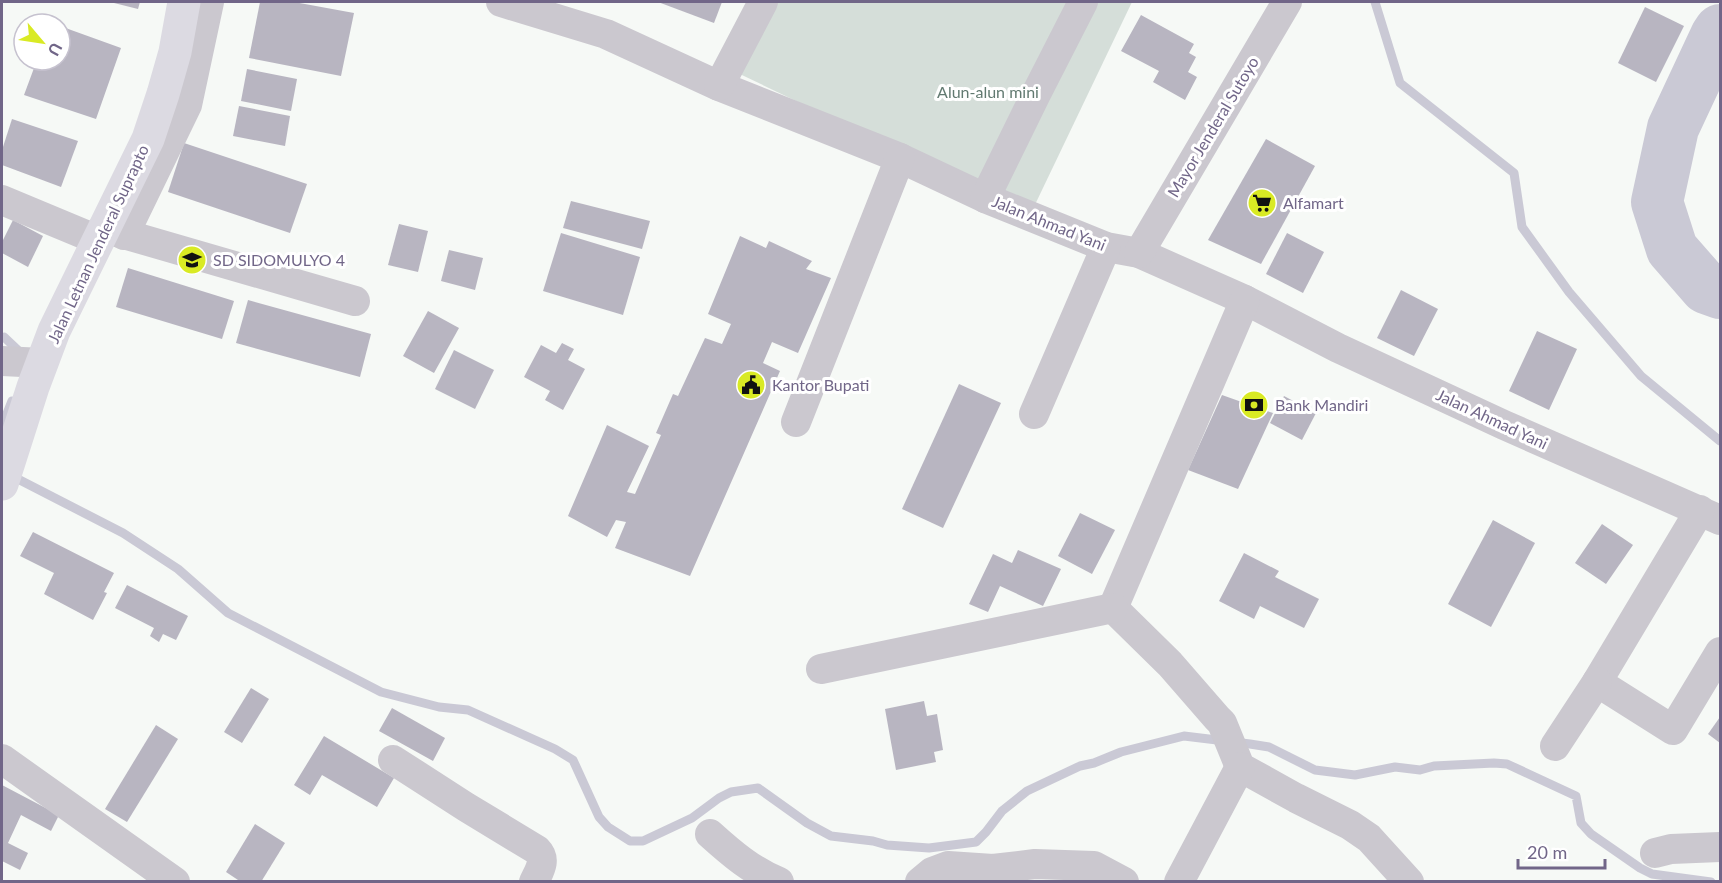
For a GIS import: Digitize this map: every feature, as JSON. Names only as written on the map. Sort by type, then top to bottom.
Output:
[{"type":"main road","name":"Jalan Letnan Jenderal Suprapto","points":[[5,472],[33,387],[24,362],[54,332],[108,234],[148,139],[163,94],[175,52],[184,2]]},
{"type":"street","points":[[108,234],[187,105],[209,2]]},
{"type":"street","name":"Jalan Ahmad Yani","points":[[501,2],[606,34],[719,86],[900,158],[985,198],[1106,247],[1139,253],[1245,300],[1338,348],[1504,425],[1710,515]]},
{"type":"street","points":[[719,86],[763,2]]},
{"type":"street","points":[[985,198],[1083,2]]},
{"type":"street","name":"Mayor Jenderal Sutoyo","points":[[1139,253],[1287,2]]},
{"type":"street","points":[[796,422],[900,158]]},
{"type":"street","points":[[2,200],[108,234],[355,302]]},
{"type":"street","points":[[1034,414],[1106,247]]},
{"type":"street","points":[[1113,608],[1245,300]]},
{"type":"street","points":[[1555,746],[1710,515]]},
{"type":"street","points":[[820,669],[1113,608]]},
{"type":"street","points":[[1113,608],[1170,664],[1222,723],[1240,767],[1350,825],[1369,838],[1409,882]]},
{"type":"street","points":[[1597,682],[1668,738],[1720,652]]},
{"type":"street","points":[[2,759],[175,882]]},
{"type":"street","points":[[393,760],[537,850],[542,861],[534,882]]},
{"type":"street","points":[[1179,882],[1240,767]]},
{"type":"street","points":[[710,834],[754,869],[779,882]]},
{"type":"street","points":[[1655,853],[1671,849],[1720,847]]},
{"type":"street","points":[[920,882],[932,872],[948,866],[993,869],[1035,864],[1094,866],[1124,882]]},
{"type":"green space","name":"Alun-alun mini","points":[[756,2],[1132,2],[1031,213],[725,67]]},
{"type":"building","points":[[110,2],[140,2],[138,9]]},
{"type":"building","points":[[260,2],[294,2],[354,13],[341,76],[249,58]]},
{"type":"building","points":[[658,2],[722,2],[714,23]]},
{"type":"building","points":[[1645,7],[1684,26],[1656,82],[1618,63]]},
{"type":"building","points":[[1141,15],[1194,44],[1189,53],[1196,57],[1188,72],[1197,77],[1185,100],[1153,82],[1159,71],[1121,51]]},
{"type":"building","points":[[72,30],[121,48],[96,119],[24,95],[33,72],[72,72]]},
{"type":"building","points":[[247,69],[297,79],[291,111],[241,101]]},
{"type":"building","points":[[239,106],[290,116],[285,146],[233,136]]},
{"type":"building","points":[[12,119],[78,141],[61,187],[2,165],[2,150]]},
{"type":"building","name":"Alfamart","points":[[1266,139],[1315,166],[1261,264],[1208,240]]},
{"type":"building","points":[[184,143],[307,184],[290,233],[168,192]]},
{"type":"building","points":[[571,201],[650,221],[642,249],[563,228]]},
{"type":"building","points":[[13,220],[43,236],[28,267],[2,253],[2,242]]},
{"type":"building","points":[[399,224],[428,231],[418,272],[388,265]]},
{"type":"building","points":[[561,233],[640,257],[623,315],[543,291]]},
{"type":"building","points":[[1287,233],[1324,252],[1303,293],[1266,274]]},
{"type":"building","points":[[740,236],[766,248],[769,241],[812,261],[806,269],[831,278],[798,353],[772,342],[763,363],[780,371],[690,576],[615,548],[626,522],[616,520],[607,537],[568,516],[607,425],[649,446],[627,492],[635,494],[661,435],[656,433],[673,394],[678,396],[705,338],[722,344],[731,324],[708,314]]},
{"type":"building","points":[[449,250],[483,258],[475,290],[441,281]]},
{"type":"building","points":[[128,268],[234,301],[222,339],[116,307]]},
{"type":"building","points":[[1401,290],[1438,309],[1414,356],[1377,338]]},
{"type":"building","points":[[248,300],[371,334],[360,377],[236,343]]},
{"type":"building","points":[[428,311],[459,328],[434,373],[403,356]]},
{"type":"building","points":[[1537,331],[1577,349],[1549,410],[1509,391]]},
{"type":"building","points":[[562,343],[574,349],[568,360],[585,369],[563,410],[545,400],[550,391],[524,377],[541,345],[556,353]]},
{"type":"building","points":[[454,350],[494,370],[475,409],[435,389]]},
{"type":"building","points":[[959,384],[1001,403],[943,528],[902,509]]},
{"type":"building","points":[[1222,395],[1273,413],[1238,489],[1188,470]]},
{"type":"building","points":[[1284,396],[1316,413],[1302,440],[1270,423]]},
{"type":"building","points":[[1080,513],[1115,530],[1092,574],[1058,556]]},
{"type":"building","points":[[1493,520],[1535,543],[1491,627],[1448,604]]},
{"type":"building","points":[[1602,524],[1633,545],[1606,584],[1575,563]]},
{"type":"building","points":[[33,532],[114,573],[93,620],[44,594],[54,573],[20,556]]},
{"type":"building","points":[[1018,550],[1061,569],[1043,606],[1000,586],[988,612],[969,604],[993,554],[1012,563]]},
{"type":"building","points":[[1244,553],[1279,571],[1275,577],[1319,599],[1304,628],[1260,606],[1254,619],[1219,601]]},
{"type":"building","points":[[127,585],[188,616],[176,640],[163,634],[159,642],[150,636],[154,628],[115,608]]},
{"type":"building","points":[[251,688],[269,699],[242,743],[224,732]]},
{"type":"building","points":[[924,701],[927,716],[937,714],[943,750],[934,752],[936,762],[896,770],[885,709]]},
{"type":"building","points":[[392,708],[445,738],[433,761],[379,731]]},
{"type":"building","points":[[1720,717],[1720,743],[1708,734]]},
{"type":"building","points":[[156,725],[178,739],[127,822],[105,809]]},
{"type":"building","points":[[324,736],[394,778],[377,807],[322,775],[310,795],[294,785]]},
{"type":"building","points":[[2,785],[59,815],[51,831],[21,815],[8,843],[28,853],[20,870],[2,861]]},
{"type":"building","points":[[255,824],[285,843],[261,882],[241,882],[226,872]]},
{"type":"waterway","points":[[1375,2],[1400,83],[1514,173],[1522,227],[1569,292],[1641,376],[1720,441]]},
{"type":"waterway","points":[[1720,30],[1673,128],[1657,202],[1672,249],[1706,288],[1720,293]]},
{"type":"waterway","points":[[2,338],[4,337],[22,354]]},
{"type":"waterway","points":[[2,426],[12,401]]},
{"type":"waterway","points":[[12,476],[123,533],[178,569],[228,613],[381,692],[439,707],[468,710],[555,749],[573,760],[599,817],[608,827],[630,841],[643,841],[692,818],[731,792],[758,788],[807,823],[831,836],[887,845],[929,848],[976,842],[1002,811],[1027,791],[1080,766],[1121,752],[1184,736],[1269,747],[1315,770],[1355,775],[1395,767],[1420,770],[1434,766],[1507,764],[1576,796],[1581,823],[1591,834],[1640,868],[1652,874],[1711,882]]},
{"type":"place","name":"Alfamart","points":[[1262,203]]},
{"type":"place","name":"SD SIDOMULYO 4","points":[[192,260]]},
{"type":"place","name":"Kantor Bupati","points":[[751,385]]},
{"type":"place","name":"Bank Mandiri","points":[[1254,405]]}]
